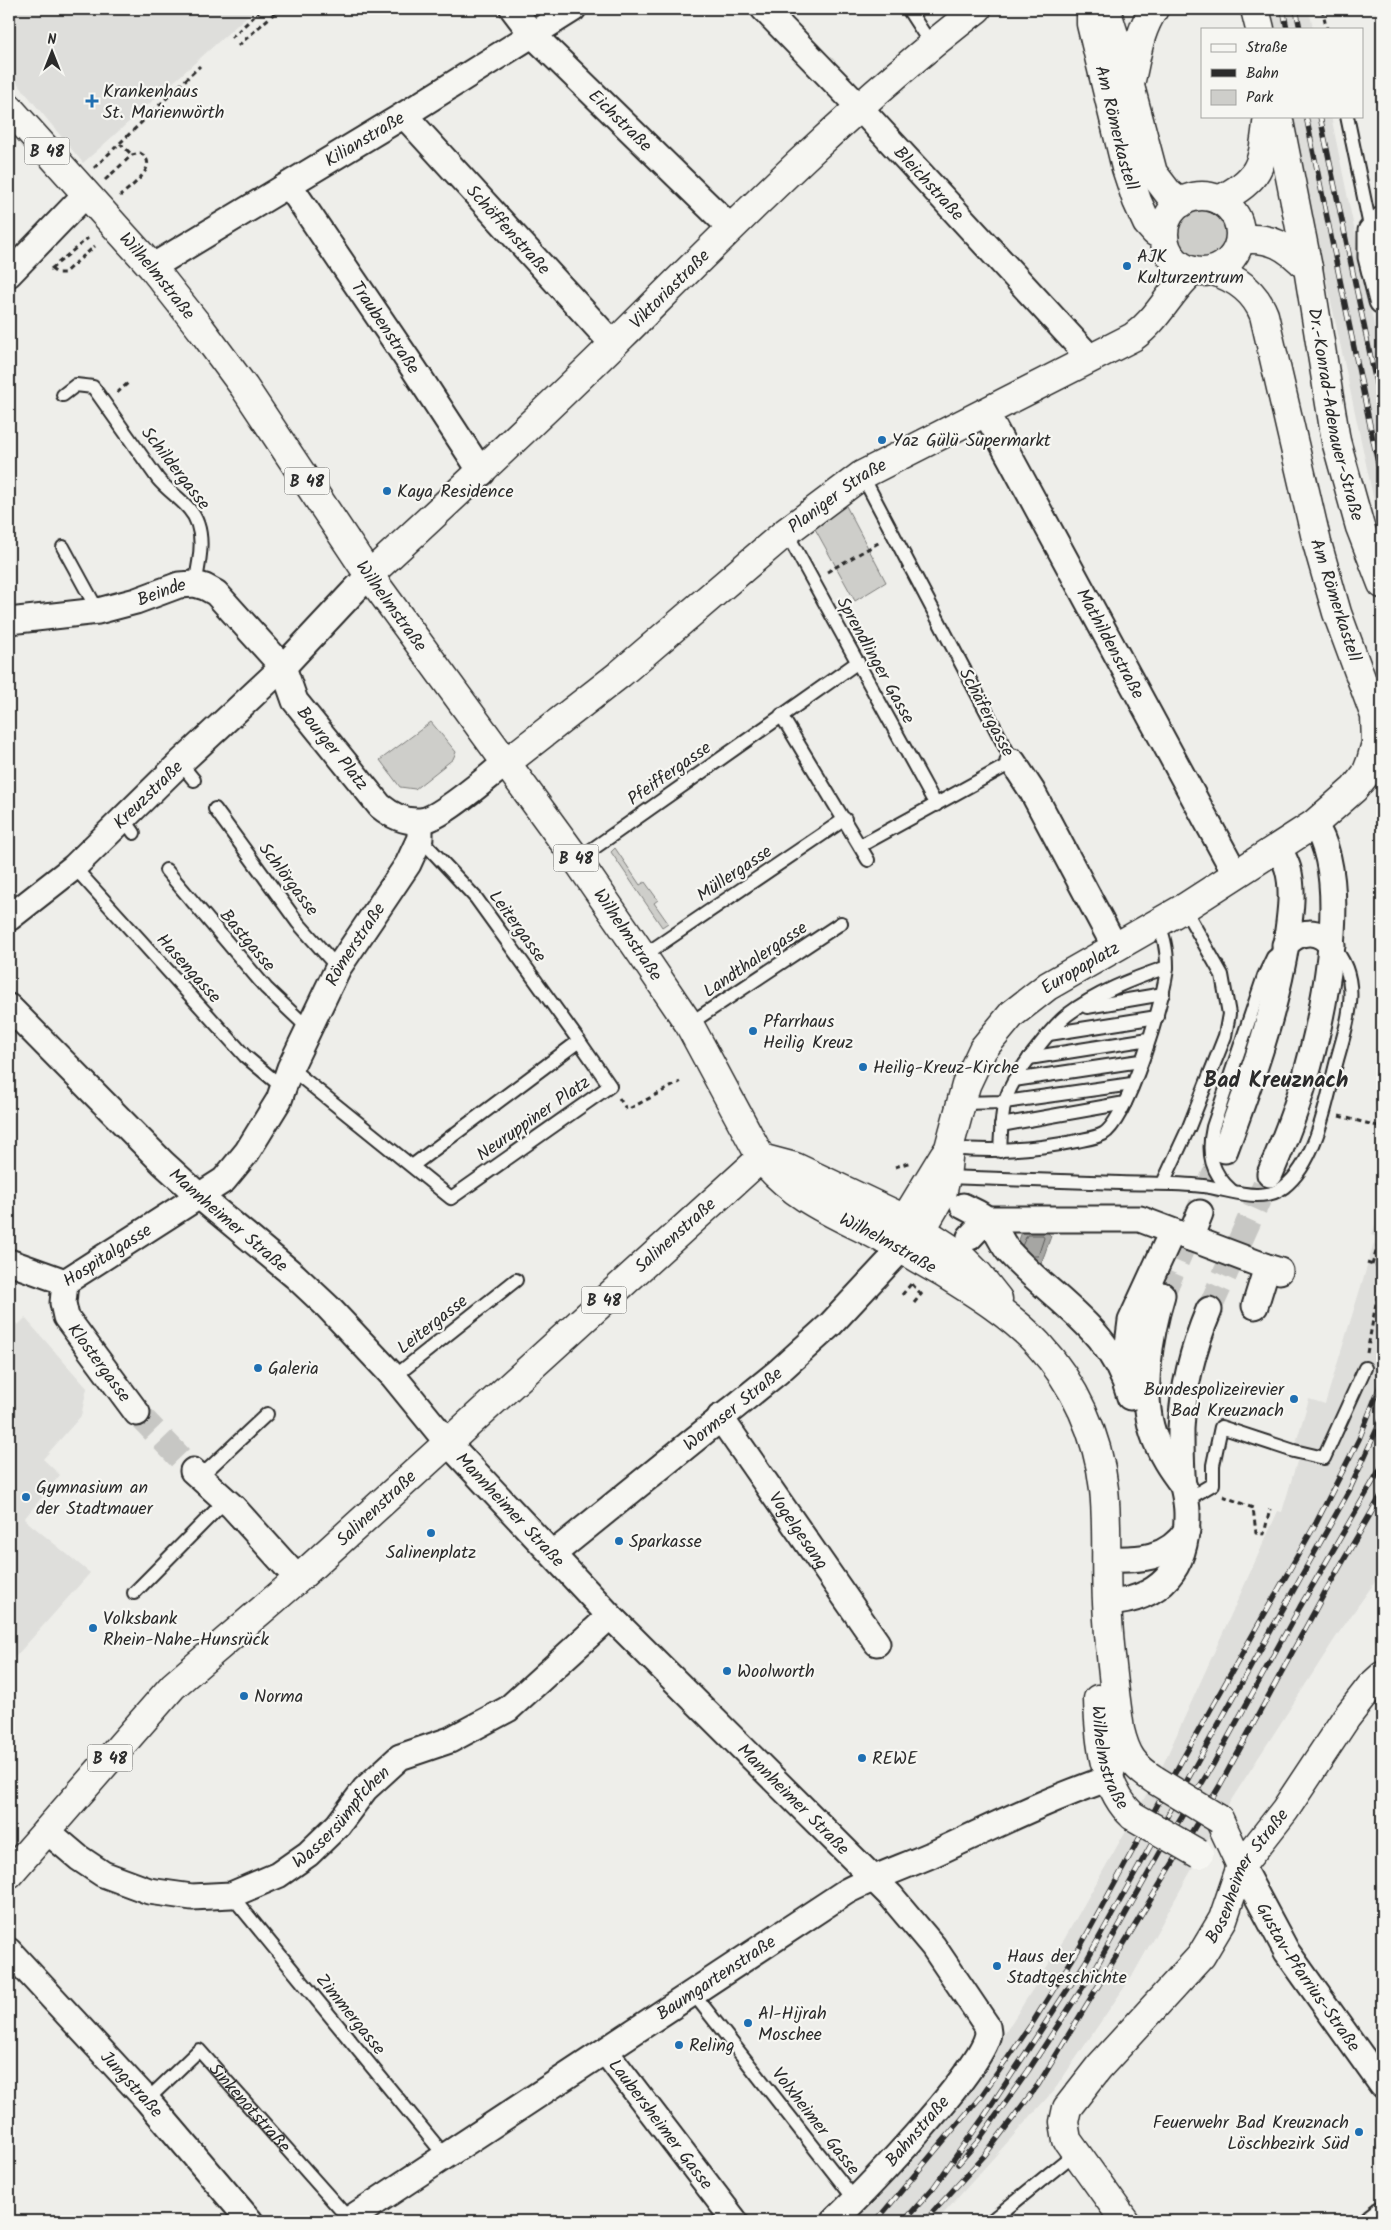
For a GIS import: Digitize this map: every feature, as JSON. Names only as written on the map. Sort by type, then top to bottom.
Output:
[{"type":"street","name":"Eichstraße","points":[[513,9],[532,34],[731,228]]},
{"type":"street","name":"Kilianstraße","points":[[152,267],[404,115],[573,9]]},
{"type":"street","name":"Bleichstraße","points":[[764,9],[860,108],[1091,359]]},
{"type":"street","name":"Viktoriastraße","points":[[369,575],[482,473],[731,228],[860,108],[977,9]]},
{"type":"street","name":"Am Römerkastell","points":[[1091,9],[1091,24],[1126,168],[1141,213],[1155,232],[1164,237],[1170,255],[1176,262],[1203,271],[1225,274],[1243,286],[1260,306],[1270,336],[1317,544],[1337,613],[1375,716],[1376,743],[1366,774],[1354,789],[1314,824]]},
{"type":"street","name":"Am Römerkastell","points":[[1106,9],[1154,173],[1160,184],[1181,203]]},
{"type":"street","points":[[1130,86],[1138,44],[1148,18],[1154,9]]},
{"type":"street","points":[[1256,9],[1260,28]]},
{"type":"street","name":"Wilhelmstraße","points":[[9,108],[92,184],[152,267],[244,387],[369,575],[577,860],[689,1024],[745,1126],[760,1158],[777,1177],[796,1193],[901,1249],[964,1286],[1019,1326]]},
{"type":"street","name":"Schöffenstraße","points":[[404,115],[613,344]]},
{"type":"street","points":[[1164,237],[1168,217],[1181,203],[1188,199],[1203,196],[1219,200],[1242,188],[1255,174],[1263,156],[1268,118]]},
{"type":"street","name":"Dr.-Konrad-Adenauer-Straße","points":[[1278,118],[1310,281],[1336,441],[1360,527],[1382,584]]},
{"type":"street","points":[[9,274],[92,184]]},
{"type":"street","name":"Traubenstraße","points":[[288,185],[482,473]]},
{"type":"street","name":"Am Römerkastell","points":[[1219,200],[1227,205],[1238,221],[1239,255],[1266,289],[1276,312],[1279,331],[1281,383]]},
{"type":"street","points":[[1377,225],[1371,257],[1382,301]]},
{"type":"street","points":[[1203,271],[1228,262],[1238,244],[1263,239],[1274,242],[1291,252],[1310,281]]},
{"type":"street","name":"Planiger Straße","points":[[506,763],[620,674],[786,532],[862,475],[1134,337],[1144,329],[1184,278],[1203,271]]},
{"type":"street","name":"Mathildenstraße","points":[[986,412],[1236,875]]},
{"type":"street","points":[[283,667],[369,575]]},
{"type":"street","name":"Beinde","points":[[10,618],[98,612],[136,601],[179,585],[195,584],[205,587],[216,594],[283,667]]},
{"type":"street","name":"Kreuzstraße","points":[[9,918],[129,826],[187,772],[283,667]]},
{"type":"street","name":"Bourger Platz","points":[[283,667],[295,701],[380,806],[392,816],[404,820],[420,830]]},
{"type":"street","name":"Schäfergasse","points":[[1013,762],[1032,791],[1115,947]]},
{"type":"street","points":[[420,830],[506,763]]},
{"type":"street","points":[[1270,1174],[1301,1094],[1316,1031],[1332,946],[1333,889],[1322,836],[1314,824]]},
{"type":"street","name":"Europaplatz","points":[[901,1249],[901,1232],[913,1224],[942,1195],[949,1148],[970,1076],[983,1049],[1012,1014],[1048,986],[1184,908],[1314,824]]},
{"type":"street","name":"Römerstraße","points":[[198,1195],[224,1180],[272,1114],[308,1029],[338,968],[408,864],[420,830]]},
{"type":"street","points":[[1225,1150],[1266,1034],[1281,974],[1291,892],[1288,870],[1279,848]]},
{"type":"street","points":[[1286,945],[1299,934],[1308,932],[1321,935],[1332,946]]},
{"type":"street","name":"Mannheimer Straße","points":[[9,1007],[163,1163],[198,1195],[295,1276],[394,1377],[447,1442],[610,1616],[890,1896],[933,1946],[987,2026],[988,2033]]},
{"type":"street","name":"Wilhelmstraße","points":[[745,1126],[795,1167]]},
{"type":"street","name":"Europaplatz","points":[[913,1224],[949,1148]]},
{"type":"street","name":"Wilhelmstraße","points":[[760,1158],[795,1167],[913,1224],[966,1261],[1019,1326],[1053,1362],[1067,1382],[1088,1423],[1095,1444],[1104,1489],[1107,1603],[1118,1715],[1125,1750],[1137,1768],[1220,1820]]},
{"type":"street","name":"Salinenstraße","points":[[9,1874],[173,1686],[298,1579],[760,1158]]},
{"type":"street","name":"Hospitalgasse","points":[[9,1262],[65,1282],[198,1195]]},
{"type":"street","points":[[963,1206],[987,1219],[1009,1252],[1067,1304],[1107,1346],[1127,1386],[1131,1320],[1181,1235],[1200,1213]]},
{"type":"street","points":[[970,1237],[987,1219],[1140,1220],[1273,1269],[1255,1306]]},
{"type":"street","name":"Wormser Straße","points":[[553,1554],[778,1372],[831,1324],[901,1249]]},
{"type":"street","name":"Klostergasse","points":[[65,1282],[63,1303],[66,1317],[137,1412]]},
{"type":"street","points":[[1162,1295],[1149,1350],[1148,1404],[1152,1431],[1163,1457],[1185,1493]]},
{"type":"street","points":[[1107,1603],[1128,1602],[1140,1598],[1165,1581],[1180,1558],[1187,1530],[1181,1430],[1189,1370],[1209,1310]]},
{"type":"street","name":"Vogelgesang","points":[[720,1417],[877,1643]]},
{"type":"street","points":[[1152,1431],[1167,1437],[1174,1436],[1181,1430]]},
{"type":"street","points":[[197,1474],[226,1500],[298,1579]]},
{"type":"street","points":[[1106,1559],[1150,1558],[1167,1551],[1180,1540],[1187,1530]]},
{"type":"street","name":"Wilhelmstraße","points":[[1107,1603],[1101,1636],[1098,1702],[1103,1748],[1110,1778],[1118,1799],[1134,1816],[1199,1854],[1209,1859],[1241,1866]]},
{"type":"street","name":"Wassersümpfchen","points":[[46,1830],[79,1858],[103,1874],[149,1891],[192,1897],[231,1895],[278,1875],[308,1854],[338,1825],[365,1789],[400,1757],[450,1740],[503,1712],[526,1694],[610,1616]]},
{"type":"street","name":"Bosenheimer Straße","points":[[1075,2153],[1067,2140],[1064,2122],[1067,2108],[1099,2067],[1201,1956],[1223,1919],[1241,1866],[1285,1810],[1346,1718],[1382,1676]]},
{"type":"street","points":[[1110,1778],[1122,1740]]},
{"type":"street","name":"Baumgartenstraße","points":[[356,2219],[445,2156],[847,1891],[872,1878],[908,1865],[1066,1793],[1110,1778]]},
{"type":"street","points":[[1220,1820],[1268,1830]]},
{"type":"street","points":[[1220,1820],[1241,1866]]},
{"type":"street","name":"Gustav-Pfarrius-Straße","points":[[1241,1866],[1287,1952],[1382,2085]]},
{"type":"street","name":"Jungstraße","points":[[9,1951],[147,2100],[250,2221]]},
{"type":"street","name":"Bahnstraße","points":[[834,2221],[856,2201],[919,2132],[966,2074],[985,2043],[988,2033]]},
{"type":"street","name":"Laubersheimer Gasse","points":[[605,2051],[735,2221]]},
{"type":"street","points":[[1075,2153],[1125,2221]]},
{"type":"street","points":[[1373,2221],[1382,2214]]},
{"type":"lane","points":[[908,9],[932,46]]},
{"type":"lane","points":[[1348,118],[1377,225]]},
{"type":"lane","name":"Schildergasse","points":[[63,395],[76,385],[93,387],[168,491],[189,508],[196,518],[201,547],[195,584]]},
{"type":"lane","name":"Schäfergasse","points":[[862,475],[1013,762]]},
{"type":"lane","name":"Sprendlinger Gasse","points":[[786,532],[936,804]]},
{"type":"lane","points":[[63,547],[98,612]]},
{"type":"lane","name":"Pfeiffergasse","points":[[577,860],[858,662]]},
{"type":"lane","points":[[781,715],[868,860]]},
{"type":"lane","points":[[860,846],[1013,762]]},
{"type":"lane","name":"Schlörgasse","points":[[215,809],[298,923],[338,968]]},
{"type":"lane","name":"Müllergasse","points":[[643,956],[845,820]]},
{"type":"lane","name":"Leitergasse","points":[[420,830],[476,898],[579,1041]]},
{"type":"lane","name":"Hasengasse","points":[[74,867],[245,1056],[286,1078]]},
{"type":"lane","name":"Bastgasse","points":[[166,870],[266,988],[308,1029]]},
{"type":"lane","points":[[1163,1183],[1189,1128],[1225,1036],[1229,1014],[1222,975],[1184,908]]},
{"type":"lane","name":"Landthalergasse","points":[[689,1024],[841,923]]},
{"type":"lane","points":[[949,1148],[1000,1151],[1061,1144],[1102,1134],[1112,1126],[1125,1103],[1157,1017],[1163,994],[1167,967],[1165,944],[1157,923]]},
{"type":"lane","points":[[1232,1191],[1215,1172],[1210,1159],[1211,1136],[1264,976],[1273,957],[1286,945]]},
{"type":"lane","points":[[946,1177],[1163,1183],[1258,1196],[1274,1193],[1285,1186],[1307,1157],[1324,1112],[1339,1054],[1352,993],[1343,958],[1332,946]]},
{"type":"lane","points":[[1000,1151],[1005,1102],[1014,1080],[1049,1034],[1067,1016],[1079,1008],[1120,986],[1167,967]]},
{"type":"lane","points":[[1079,1008],[1163,994]]},
{"type":"lane","points":[[1049,1034],[1157,1017]]},
{"type":"lane","points":[[1029,1058],[1148,1039]]},
{"type":"lane","name":"Neuruppiner Platz","points":[[579,1041],[610,1086],[451,1198],[412,1166],[579,1041]]},
{"type":"lane","points":[[1014,1080],[1140,1061]]},
{"type":"lane","points":[[286,1078],[412,1166]]},
{"type":"lane","points":[[961,1103],[1005,1102],[1132,1084]]},
{"type":"lane","points":[[1002,1125],[1125,1103]]},
{"type":"lane","name":"Leitergasse","points":[[394,1377],[516,1280]]},
{"type":"lane","points":[[1185,1493],[1213,1484],[1213,1465],[1221,1427],[1294,1451],[1324,1458],[1364,1368]]},
{"type":"lane","points":[[197,1474],[267,1414]]},
{"type":"lane","points":[[134,1593],[226,1500]]},
{"type":"lane","name":"Zimmergasse","points":[[231,1895],[445,2156]]},
{"type":"lane","name":"Volxheimer Gasse","points":[[693,1993],[856,2201]]},
{"type":"lane","name":"Sinkenotstraße","points":[[147,2100],[199,2050],[356,2219]]},
{"type":"lane","points":[[991,2221],[1075,2153]]},
{"type":"path","points":[[231,38],[262,9]]},
{"type":"path","points":[[238,46],[279,9]]},
{"type":"path","points":[[1322,9],[1327,28]]},
{"type":"path","points":[[92,184],[120,143],[200,66]]},
{"type":"path","points":[[120,143],[132,155]]},
{"type":"path","points":[[92,184],[132,155],[140,153],[148,161],[148,167],[144,174],[119,196]]},
{"type":"path","points":[[88,238],[51,269],[57,273],[64,273],[94,246]]},
{"type":"path","points":[[813,580],[894,534]]},
{"type":"path","points":[[610,1086],[627,1110],[680,1082]]},
{"type":"path","points":[[1324,1112],[1382,1127]]},
{"type":"path","points":[[1372,1265],[1382,1232]]},
{"type":"path","points":[[1364,1368],[1382,1269],[1367,1263]]},
{"type":"path","points":[[902,1295],[911,1284],[921,1294]]},
{"type":"path","points":[[1215,1493],[1253,1508],[1256,1533],[1264,1534],[1270,1509]]},
{"type":"shaded area","name":"Krankenhaus St. Marienwörth","points":[[9,9],[255,9],[83,163],[9,73]]},
{"type":"shaded area","points":[[1283,9],[1309,9],[1313,28],[1273,28],[1269,12]]},
{"type":"shaded area","points":[[1291,118],[1331,118],[1382,364],[1382,538]]},
{"type":"shaded area","points":[[1382,1200],[1382,1572],[1338,1634],[1226,1808],[1134,1973],[1055,2089],[937,2221],[854,2221],[917,2153],[978,2076],[1065,1938],[1162,1767],[1278,1511],[1282,1512],[1298,1458],[1295,1446],[1309,1399],[1325,1404],[1376,1237],[1372,1235]]},
{"type":"shaded area","name":"Gymnasium an der Stadtmauer","points":[[25,1318],[87,1388],[81,1416],[43,1459],[60,1475],[24,1519],[90,1573],[9,1664],[9,1326],[14,1321],[18,1325]]},
{"type":"green space","points":[[1202,210],[1211,212],[1219,217],[1224,225],[1226,234],[1224,243],[1219,251],[1211,256],[1202,258],[1193,256],[1185,251],[1180,243],[1178,234],[1180,225],[1185,217],[1193,212]]},
{"type":"green space","points":[[846,506],[886,582],[855,601],[814,527]]},
{"type":"green space","points":[[431,722],[456,752],[453,759],[415,789],[400,787],[380,760]]},
{"type":"green space","points":[[615,848],[640,885],[645,882],[658,900],[654,903],[668,923],[662,927],[611,852]]},
{"type":"water","points":[[1023,1229],[1045,1230],[1051,1236],[1041,1264],[1030,1261],[1016,1248]]},
{"type":"tunnel","points":[[1162,1295],[1225,1150]]},
{"type":"tunnel","points":[[1209,1310],[1270,1174]]},
{"type":"tunnel","points":[[137,1413],[193,1471]]},
{"type":"railway","points":[[1283,9],[1287,28]]},
{"type":"railway","points":[[1296,9],[1300,28]]},
{"type":"railway","points":[[1306,118],[1382,483]]},
{"type":"railway","points":[[1320,118],[1382,411]]},
{"type":"railway","points":[[876,2221],[982,2095],[1033,2022],[1080,1947],[1182,1760],[1316,1523],[1359,1439],[1382,1381]]},
{"type":"railway","points":[[904,2221],[934,2187],[983,2118],[1085,1963],[1349,1491],[1382,1418]]},
{"type":"railway","points":[[958,2164],[978,2141],[1028,2071],[1096,1967],[1382,1466]]},
{"type":"railway","points":[[925,2221],[984,2156],[1038,2085],[1219,1787],[1324,1594],[1382,1494]]},
{"type":"place","name":"Krankenhaus St. Marienwörth","points":[[92,101]]},
{"type":"place","name":"AJK Kulturzentrum","points":[[1127,266]]},
{"type":"place","name":"Yaz Gülü Supermarkt","points":[[882,440]]},
{"type":"place","name":"Kaya Residence","points":[[387,491]]},
{"type":"place","name":"Pfarrhaus Heilig Kreuz","points":[[753,1031]]},
{"type":"place","name":"Heilig-Kreuz-Kirche","points":[[863,1067]]},
{"type":"place","name":"Galeria","points":[[258,1368]]},
{"type":"place","name":"Bundespolizeirevier Bad Kreuznach","points":[[1294,1399]]},
{"type":"place","name":"Gymnasium an der Stadtmauer","points":[[26,1497]]},
{"type":"place","name":"Salinenplatz","points":[[431,1533]]},
{"type":"place","name":"Sparkasse","points":[[619,1541]]},
{"type":"place","name":"Volksbank Rhein-Nahe-Hunsrück","points":[[93,1628]]},
{"type":"place","name":"Woolworth","points":[[727,1671]]},
{"type":"place","name":"Norma","points":[[244,1696]]},
{"type":"place","name":"REWE","points":[[862,1758]]},
{"type":"place","name":"Haus der Stadtgeschichte","points":[[997,1966]]},
{"type":"place","name":"Al-Hijrah Moschee","points":[[748,2023]]},
{"type":"place","name":"Reling","points":[[679,2045]]},
{"type":"place","name":"Feuerwehr Bad Kreuznach Löschbezirk Süd","points":[[1359,2132]]},
{"type":"district","name":"Bad Kreuznach","points":[[1276,1079]]}]
